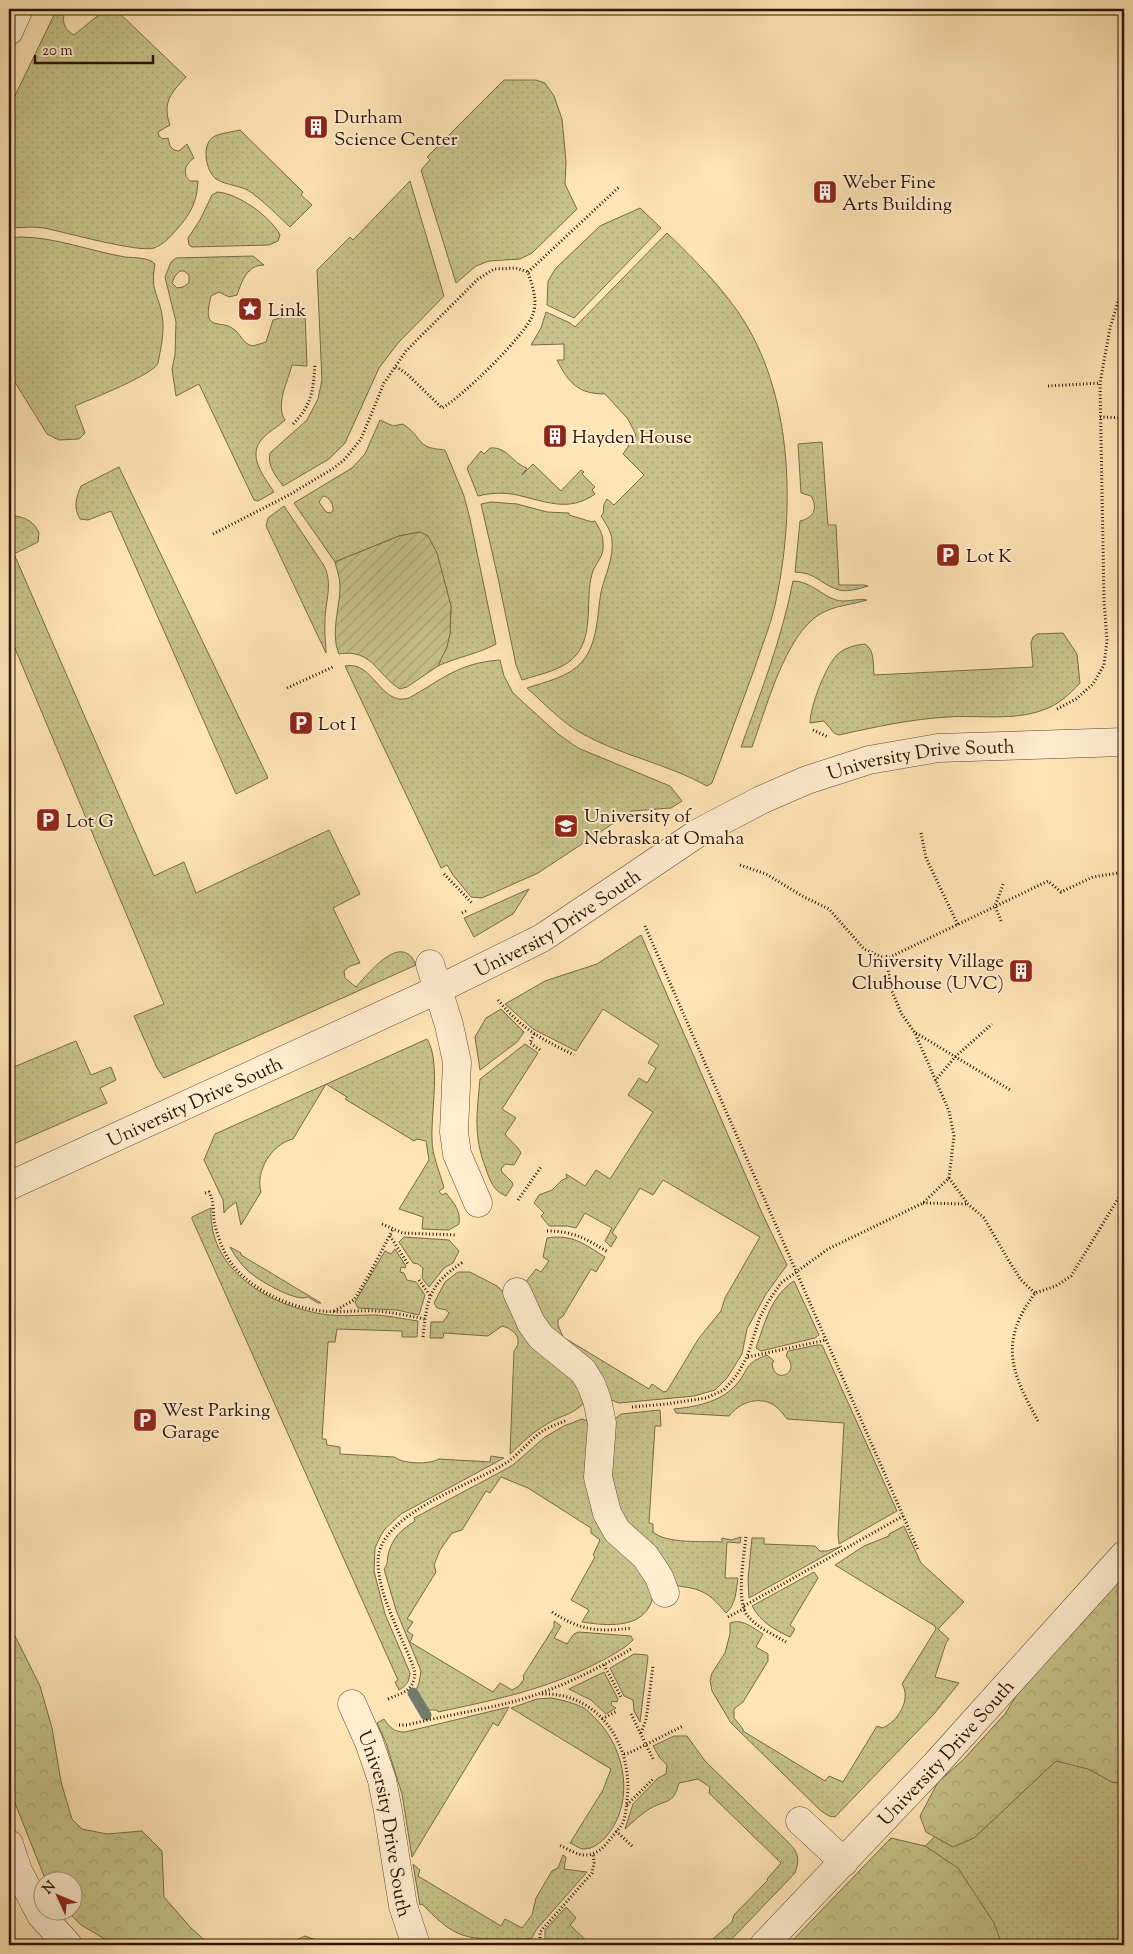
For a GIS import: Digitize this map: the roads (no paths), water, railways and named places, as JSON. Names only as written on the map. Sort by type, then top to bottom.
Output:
[{"type":"street","points":[[9,31],[19,9]]},
{"type":"street","name":"University Drive South","points":[[9,1186],[439,989],[542,938],[698,833],[761,800],[807,780],[869,760],[938,748],[1124,742]]},
{"type":"street","points":[[430,964],[439,989],[457,1062],[454,1132],[457,1154],[478,1203]]},
{"type":"street","points":[[517,1292],[519,1299],[541,1337],[584,1371],[591,1384],[599,1410],[601,1440],[598,1477],[607,1513],[617,1531],[645,1556],[659,1578],[665,1593]]},
{"type":"street","name":"University Drive South","points":[[764,1945],[935,1765],[1124,1555]]},
{"type":"street","name":"University Drive South","points":[[352,1704],[382,1780],[403,1906],[416,1945]]},
{"type":"street","points":[[800,1821],[844,1862]]},
{"type":"street","points":[[9,1844],[18,1871],[41,1915],[68,1945]]},
{"type":"waterway","points":[[413,1693],[426,1715]]},
{"type":"place","name":"Durham Science Center","points":[[316,127]]},
{"type":"place","name":"Weber Fine Arts Building","points":[[825,192]]},
{"type":"place","name":"Link","points":[[250,309]]},
{"type":"place","name":"Hayden House","points":[[555,436]]},
{"type":"place","name":"Lot K","points":[[948,555]]},
{"type":"place","name":"Lot I","points":[[301,723]]},
{"type":"place","name":"Lot G","points":[[48,820]]},
{"type":"place","name":"University of Nebraska at Omaha","points":[[566,826]]},
{"type":"place","name":"University Village Clubhouse (UVC)","points":[[1021,971]]},
{"type":"place","name":"West Parking Garage","points":[[145,1420]]}]
